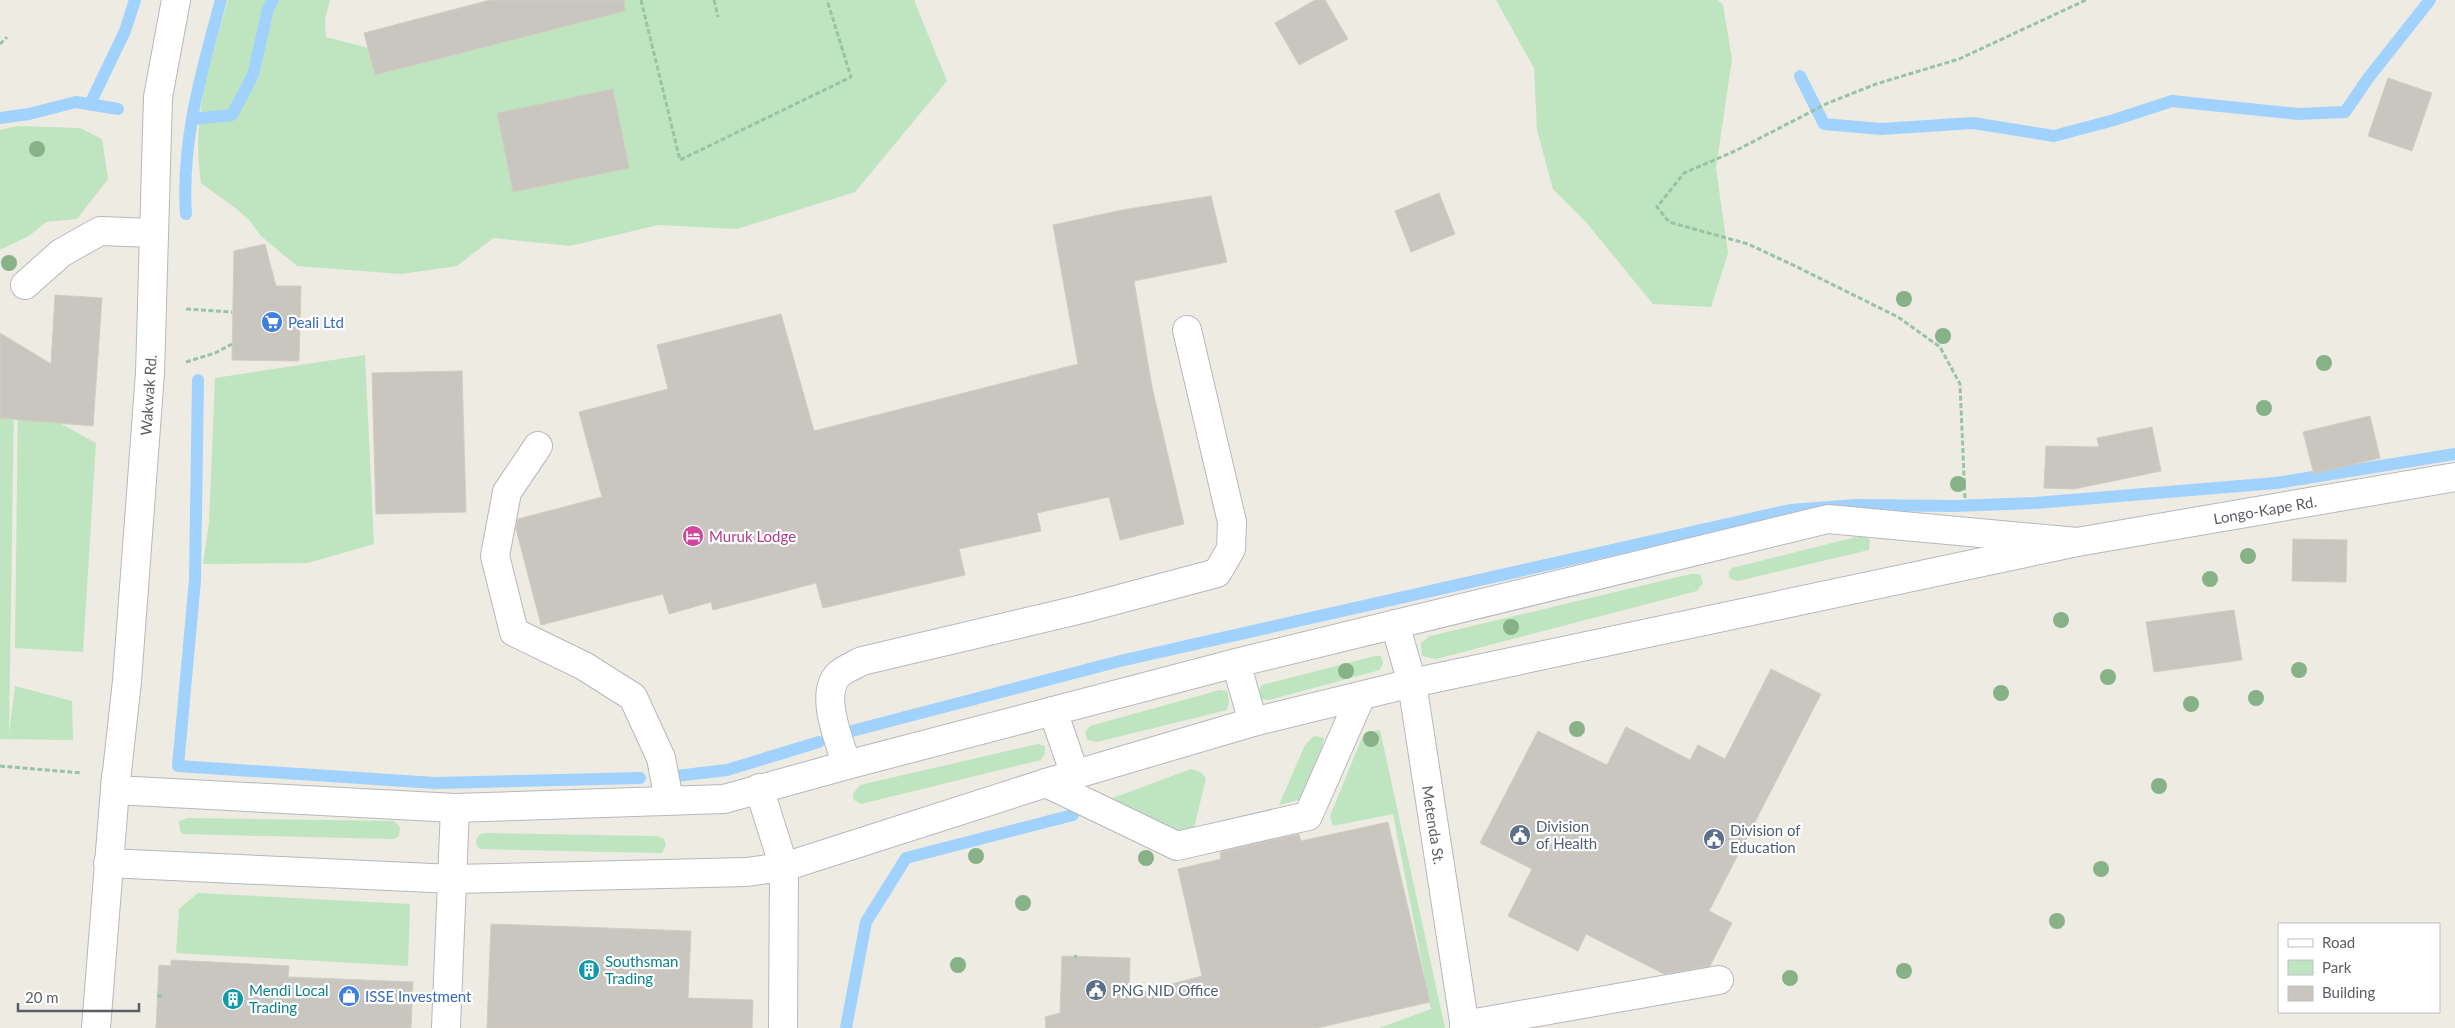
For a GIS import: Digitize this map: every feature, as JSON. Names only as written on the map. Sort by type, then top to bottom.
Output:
[{"type":"street","name":"Wakwak Rd.","points":[[96,1028],[108,863],[127,681],[150,373],[158,98],[176,0]]},
{"type":"street","points":[[25,286],[61,253],[100,231],[153,232]]},
{"type":"street","points":[[847,765],[832,720],[830,697],[837,676],[862,661],[1082,610],[1217,573],[1231,549],[1232,522],[1187,330]]},
{"type":"street","points":[[538,446],[507,492],[495,556],[514,632],[584,666],[633,697],[661,758],[669,800]]},
{"type":"street","name":"Longo-Kape Rd.","points":[[2077,542],[2455,477]]},
{"type":"street","points":[[116,783],[455,808],[724,799],[759,788],[1236,663],[1828,519],[2077,542]]},
{"type":"street","points":[[108,863],[453,879],[747,872],[784,866],[1046,783],[1253,722],[1412,683],[2077,542]]},
{"type":"street","name":"Metenda St.","points":[[1395,624],[1412,683],[1464,1027]]},
{"type":"street","points":[[1236,663],[1253,722]]},
{"type":"street","points":[[1046,783],[1177,846],[1308,816],[1361,696]]},
{"type":"street","points":[[1053,711],[1075,775]]},
{"type":"street","points":[[759,788],[784,866],[783,1028]]},
{"type":"street","points":[[446,1028],[455,808]]},
{"type":"street","points":[[1464,1027],[1719,980]]},
{"type":"path","points":[[641,0],[680,160],[851,77],[828,0]]},
{"type":"path","points":[[714,0],[718,17]]},
{"type":"path","points":[[1966,532],[1960,384],[1940,347],[1898,317],[1795,266],[1748,244],[1669,222],[1657,207],[1684,173],[1735,151],[1828,103],[1876,84],[1959,58],[2086,0]]},
{"type":"path","points":[[0,44],[6,37]]},
{"type":"path","points":[[152,297],[187,309],[232,312]]},
{"type":"path","points":[[150,373],[215,353],[232,344]]},
{"type":"path","points":[[0,766],[116,783]]},
{"type":"path","points":[[158,996],[166,996]]},
{"type":"green space","points":[[228,0],[330,0],[325,19],[326,37],[368,48],[580,0],[914,0],[947,81],[855,192],[737,229],[658,225],[570,246],[493,238],[457,266],[401,274],[297,266],[261,236],[250,221],[238,210],[201,183],[198,135],[200,112],[209,68]]},
{"type":"green space","points":[[1496,0],[1718,0],[1723,5],[1732,59],[1716,168],[1728,253],[1711,307],[1653,304],[1585,221],[1553,189],[1537,130],[1534,68]]},
{"type":"green space","points":[[17,126],[80,128],[102,139],[108,179],[77,219],[46,222],[29,236],[0,250],[0,130]]},
{"type":"green space","points":[[365,355],[374,544],[308,563],[203,564],[209,523],[215,378]]},
{"type":"green space","points":[[0,395],[14,402],[9,733],[15,686],[72,701],[73,740],[0,739]]},
{"type":"green space","points":[[18,400],[96,443],[83,652],[15,648]]},
{"type":"green space","points":[[1864,535],[1870,540],[1869,550],[1738,581],[1731,579],[1728,574],[1732,568]]},
{"type":"green space","points":[[1691,574],[1700,574],[1703,583],[1697,591],[1436,659],[1422,656],[1421,643],[1430,636]]},
{"type":"green space","points":[[1381,656],[1383,663],[1380,670],[1269,700],[1260,699],[1258,692],[1262,685]]},
{"type":"green space","points":[[1220,690],[1227,691],[1229,701],[1227,710],[1097,742],[1087,740],[1085,732],[1090,726]]},
{"type":"green space","points":[[1380,730],[1445,1028],[1379,1028],[1431,1009],[1393,814],[1333,826],[1330,816],[1364,733]]},
{"type":"green space","points":[[1314,736],[1324,738],[1322,747],[1299,800],[1279,805],[1305,745]]},
{"type":"green space","points":[[1038,744],[1045,746],[1045,753],[1041,760],[861,804],[854,800],[853,794],[860,785]]},
{"type":"green space","points":[[1191,769],[1200,772],[1206,778],[1194,828],[1172,835],[1110,799]]},
{"type":"green space","points":[[188,818],[394,821],[400,827],[399,836],[394,839],[183,834],[180,831],[179,821]]},
{"type":"green space","points":[[480,834],[657,836],[664,839],[666,845],[662,853],[480,849],[477,846],[476,840]]},
{"type":"green space","points":[[198,893],[410,904],[408,966],[176,953],[179,909]]},
{"type":"building","points":[[490,0],[624,0],[625,11],[375,75],[364,33]]},
{"type":"building","points":[[1315,0],[1325,0],[1348,39],[1299,65],[1275,23]]},
{"type":"building","points":[[2388,78],[2432,93],[2412,151],[2368,136]]},
{"type":"building","points":[[613,89],[629,168],[513,192],[497,113]]},
{"type":"building","points":[[1439,193],[1455,234],[1411,252],[1395,211]]},
{"type":"building","points":[[1211,196],[1227,262],[1134,281],[1152,387],[1184,524],[1120,540],[1109,497],[1037,513],[1041,531],[959,549],[965,575],[823,608],[816,583],[713,610],[711,602],[669,614],[663,594],[541,625],[516,529],[518,519],[602,497],[579,412],[668,389],[657,345],[781,314],[814,431],[1078,364],[1053,225],[1122,210]]},
{"type":"building","points":[[265,244],[276,286],[301,286],[299,361],[232,360],[234,251]]},
{"type":"building","points":[[55,295],[102,298],[93,426],[0,418],[0,333],[51,364]]},
{"type":"building","points":[[462,371],[466,512],[376,514],[372,373]]},
{"type":"building","points":[[2370,416],[2380,458],[2314,474],[2303,432]]},
{"type":"building","points":[[2152,427],[2161,471],[2074,489],[2044,488],[2046,446],[2099,447],[2097,438]]},
{"type":"building","points":[[2293,539],[2347,540],[2346,582],[2292,581]]},
{"type":"building","points":[[2234,610],[2242,660],[2154,672],[2146,622]]},
{"type":"building","points":[[1771,669],[1821,694],[1709,911],[1732,923],[1710,966],[1664,974],[1586,934],[1578,951],[1508,916],[1532,869],[1480,843],[1538,731],[1607,765],[1626,727],[1690,760],[1698,745],[1725,759]]},
{"type":"building","points":[[1388,822],[1430,1002],[1317,1028],[1046,1028],[1045,1017],[1060,1013],[1062,956],[1130,958],[1129,995],[1202,976],[1178,869],[1221,859],[1220,852],[1299,834],[1301,841]]},
{"type":"building","points":[[491,924],[691,931],[688,998],[753,1000],[752,1028],[487,1028]]},
{"type":"building","points":[[171,960],[289,966],[288,977],[413,982],[411,1028],[156,1028],[159,965],[171,966]]},
{"type":"waterway","points":[[90,104],[125,31],[135,0]]},
{"type":"waterway","points":[[186,214],[185,186],[194,106],[221,0]]},
{"type":"waterway","points":[[192,119],[232,115],[253,75],[268,9],[273,0]]},
{"type":"waterway","points":[[1800,76],[1824,124],[1881,129],[1973,123],[2054,136],[2114,120],[2172,101],[2298,114],[2345,112],[2369,77],[2430,0]]},
{"type":"waterway","points":[[0,118],[29,114],[76,102],[118,109]]},
{"type":"waterway","points":[[198,380],[195,580],[178,766],[435,783],[640,778]]},
{"type":"waterway","points":[[848,732],[1120,661],[1790,510],[1856,505],[1954,506],[2035,503],[2276,483],[2455,454]]},
{"type":"waterway","points":[[676,776],[727,770],[819,742]]},
{"type":"waterway","points":[[846,1028],[866,922],[906,858],[1073,815]]},
{"type":"place","name":"Peali Ltd","points":[[272,322]]},
{"type":"place","name":"Muruk Lodge","points":[[693,536]]},
{"type":"place","name":"Division of Health","points":[[1520,835]]},
{"type":"place","name":"Division of Education","points":[[1714,839]]},
{"type":"place","name":"Southsman Trading","points":[[589,970]]},
{"type":"place","name":"PNG NID Office","points":[[1096,990]]},
{"type":"place","name":"ISSE Investment","points":[[349,996]]},
{"type":"place","name":"Mendi Local Trading","points":[[233,999]]}]
